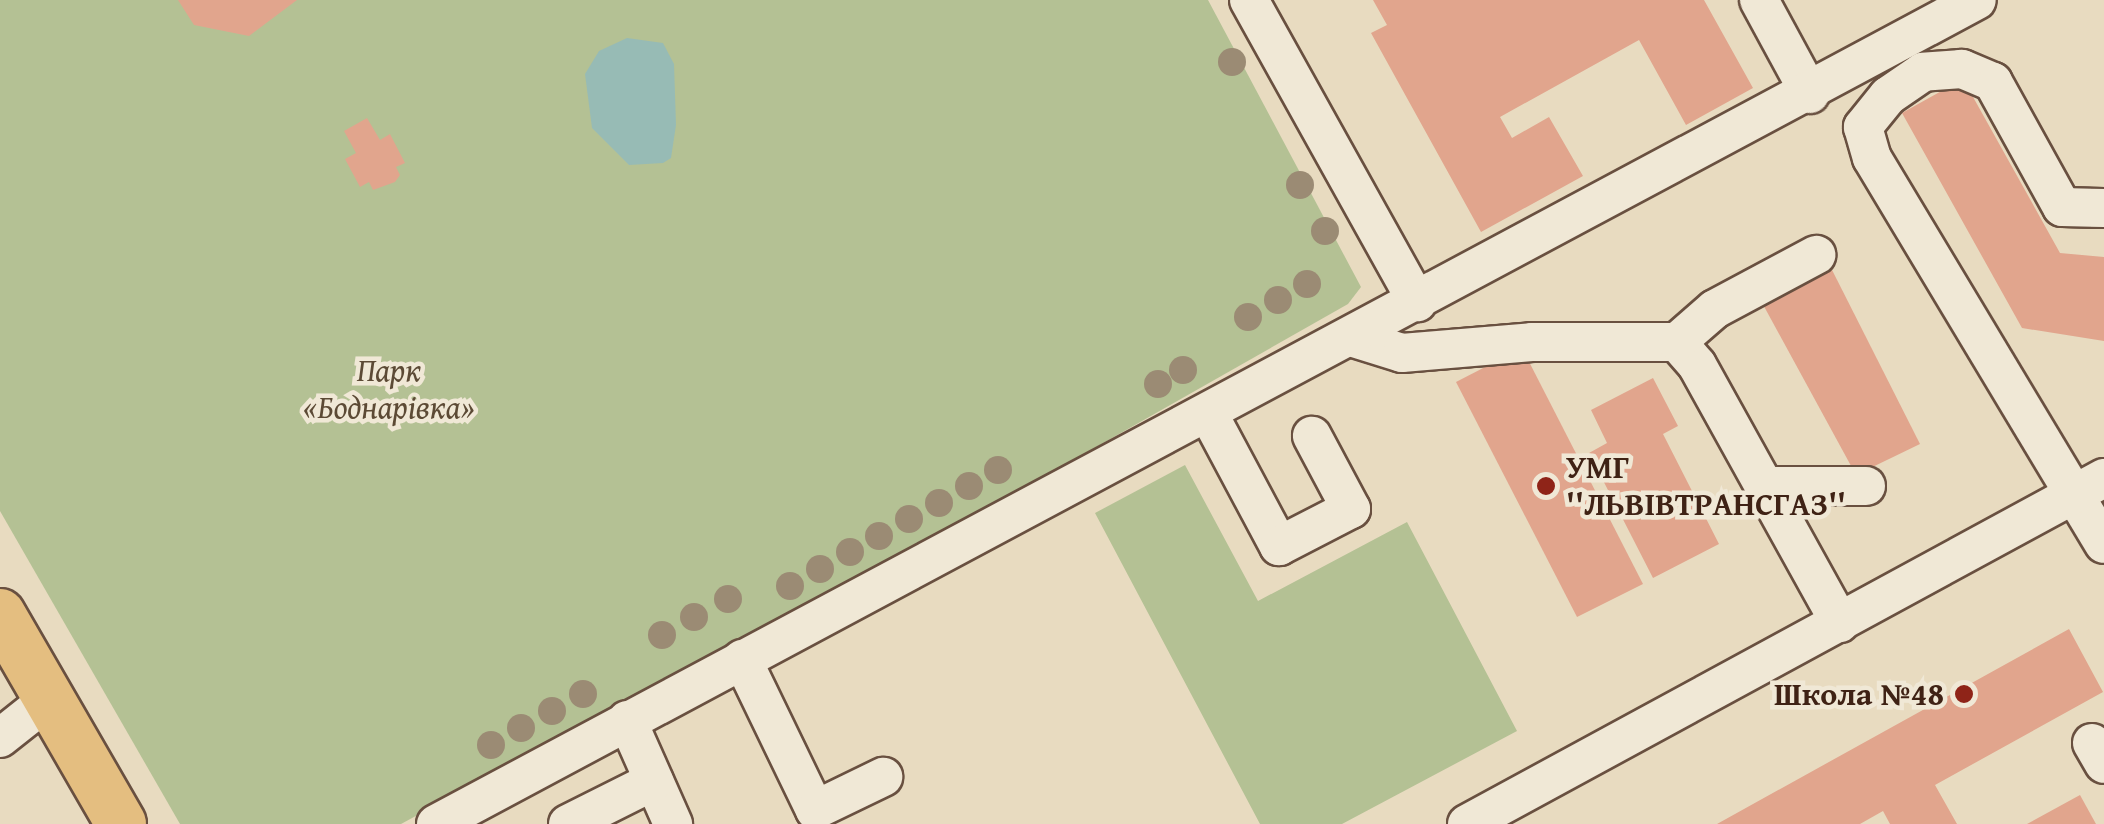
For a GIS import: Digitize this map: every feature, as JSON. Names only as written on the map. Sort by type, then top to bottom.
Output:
[{"type":"main road","points":[[0,614],[121,824]]},
{"type":"street","points":[[1249,0],[1417,302]]},
{"type":"street","points":[[1759,0],[1810,94]]},
{"type":"street","points":[[436,824],[1810,94],[1977,0]]},
{"type":"street","points":[[2104,208],[2062,207],[1993,82],[1962,69],[1923,72],[1888,96],[1863,127],[1872,158],[2090,486],[2104,544]]},
{"type":"street","points":[[1351,337],[1402,353],[1532,342],[1676,342],[1715,309],[1816,255]]},
{"type":"street","points":[[1676,342],[1697,366],[1840,623]]},
{"type":"street","points":[[1208,412],[1279,546],[1350,509],[1312,436]]},
{"type":"street","points":[[1766,486],[1866,486]]},
{"type":"street","points":[[1467,824],[2090,486]]},
{"type":"street","points":[[742,659],[814,810],[884,778]]},
{"type":"street","points":[[0,738],[49,699]]},
{"type":"street","points":[[627,720],[673,824]]},
{"type":"street","points":[[568,824],[654,781]]},
{"type":"green space","name":"Парк «Боднарівка»","points":[[0,0],[1208,0],[1361,287],[1348,304],[1045,476],[401,824],[180,824],[0,511]]},
{"type":"green space","points":[[1185,465],[1258,601],[1407,522],[1517,731],[1342,824],[1260,824],[1095,513]]},
{"type":"water","points":[[627,38],[663,43],[674,64],[676,125],[671,158],[663,163],[629,165],[592,128],[585,74],[599,51]]},
{"type":"building","points":[[178,0],[297,0],[249,36],[194,25]]},
{"type":"building","points":[[1373,0],[1704,0],[1753,88],[1686,125],[1639,40],[1500,117],[1512,138],[1549,117],[1583,176],[1481,232],[1371,33],[1387,25]]},
{"type":"building","points":[[1963,79],[2060,253],[2104,257],[2104,341],[2022,328],[1902,113]]},
{"type":"building","points":[[367,118],[380,140],[390,134],[405,163],[396,167],[400,175],[395,182],[373,190],[369,182],[360,187],[345,159],[356,153],[344,131]]},
{"type":"building","points":[[1828,262],[1920,444],[1856,475],[1760,299]]},
{"type":"building","points":[[1522,348],[1643,584],[1577,617],[1456,382]]},
{"type":"building","points":[[1653,378],[1678,426],[1663,434],[1719,544],[1653,578],[1589,453],[1607,443],[1591,410]]},
{"type":"building","points":[[2069,629],[2103,692],[1935,785],[1957,824],[1890,824],[1883,811],[1860,824],[1717,824]]},
{"type":"building","points":[[2080,795],[2096,824],[2027,824]]},
{"type":"place","name":"УМГ ''ЛЬВІВТРАНСГАЗ''","points":[[1546,486]]},
{"type":"place","name":"Школа №48","points":[[1964,694]]}]
